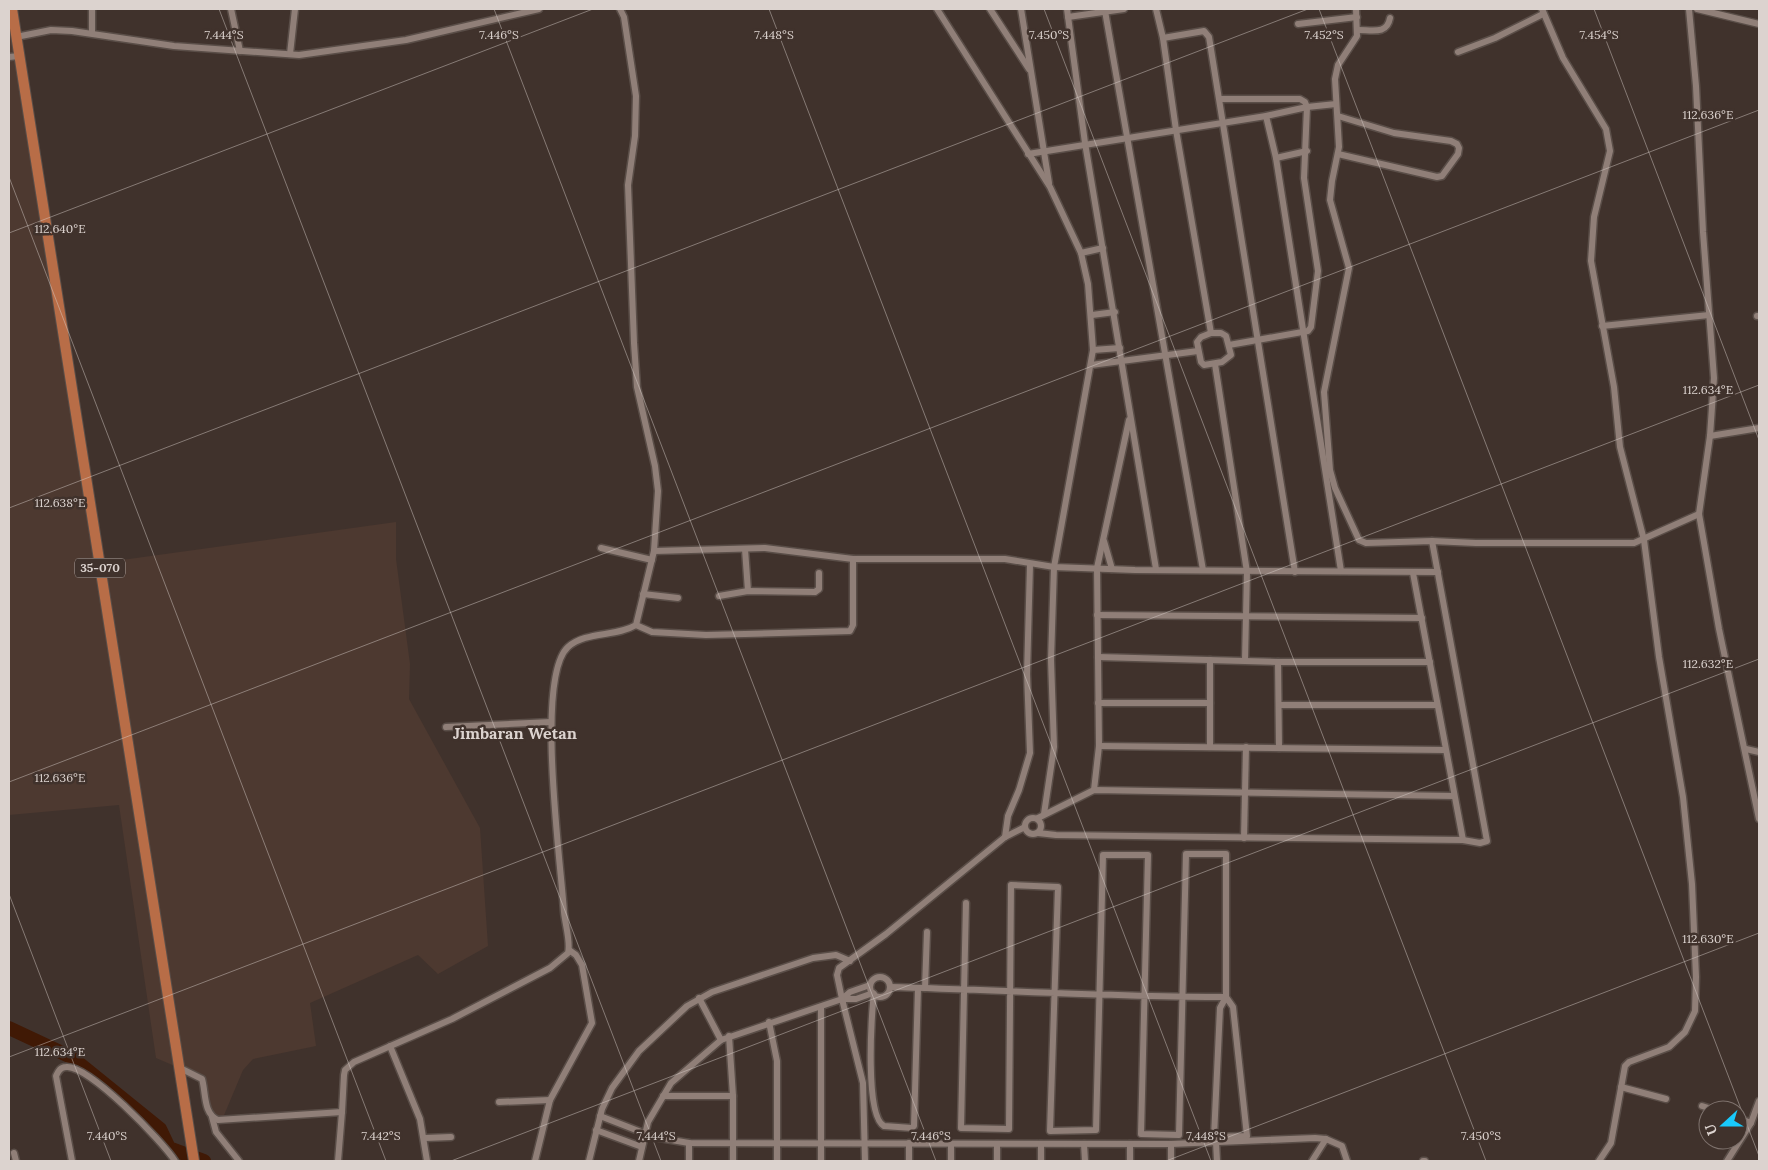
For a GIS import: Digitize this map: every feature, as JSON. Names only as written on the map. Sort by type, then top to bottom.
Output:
[{"type":"main road","name":"35-070","points":[[12,9],[16,37],[14,57],[194,1161]]},
{"type":"street","points":[[92,9],[92,33]]},
{"type":"street","points":[[231,9],[240,51]]},
{"type":"street","points":[[290,54],[295,9]]},
{"type":"street","points":[[16,37],[51,30],[92,33],[174,46],[290,54],[325,52],[406,40],[538,9]]},
{"type":"street","points":[[620,9],[624,17],[636,96],[635,136],[629,171],[630,279],[637,387],[655,466],[658,491],[654,551],[636,626]]},
{"type":"street","points":[[937,9],[1050,187],[1081,253],[1092,315],[1093,350],[1091,365],[1054,567],[1051,660],[1054,748],[1041,816],[1042,825],[1038,832]]},
{"type":"street","points":[[990,9],[1031,72]]},
{"type":"street","points":[[1021,9],[1050,187]]},
{"type":"street","points":[[1067,9],[1085,143],[1115,312],[1129,416],[1156,570]]},
{"type":"street","points":[[1068,17],[1124,9]]},
{"type":"street","points":[[1156,9],[1163,38],[1176,130],[1211,333]]},
{"type":"street","points":[[1356,9],[1358,30],[1355,42],[1338,65],[1336,72],[1338,154],[1330,200],[1349,268],[1325,380],[1330,470],[1335,488],[1359,540],[1366,543],[1432,541],[1634,543],[1644,540],[1666,527],[1699,514]]},
{"type":"street","points":[[1689,9],[1696,86],[1714,378],[1710,436],[1699,514],[1723,648],[1746,749],[1759,819]]},
{"type":"street","points":[[1697,9],[1759,24]]},
{"type":"street","points":[[1105,11],[1203,570]]},
{"type":"street","points":[[1458,52],[1494,38],[1543,12],[1563,58],[1606,128],[1609,140],[1610,151],[1593,226],[1591,261],[1614,387],[1620,447],[1638,525],[1644,540],[1654,622],[1683,797],[1692,884],[1696,1003],[1690,1025],[1676,1042],[1627,1063],[1611,1144],[1606,1154],[1599,1161]]},
{"type":"street","points":[[1298,24],[1357,17]]},
{"type":"street","points":[[1358,30],[1383,30],[1388,26],[1390,18]]},
{"type":"street","points":[[1163,38],[1199,32],[1208,34],[1220,98],[1222,122],[1295,572]]},
{"type":"street","points":[[1220,98],[1302,99],[1307,107],[1307,151],[1304,178],[1318,280],[1311,327],[1303,334],[1230,345]]},
{"type":"street","points":[[1028,154],[1085,143],[1336,104]]},
{"type":"street","points":[[1266,116],[1276,158],[1341,571]]},
{"type":"street","points":[[1338,116],[1394,133],[1451,141],[1457,144],[1459,148],[1458,154],[1442,176],[1437,177],[1338,154]]},
{"type":"street","points":[[1276,158],[1307,151]]},
{"type":"street","points":[[1081,253],[1104,248]]},
{"type":"street","points":[[1092,315],[1115,312]]},
{"type":"street","points":[[1602,326],[1709,314]]},
{"type":"street","points":[[1211,333],[1223,333],[1230,345],[1229,358],[1215,364],[1203,364],[1198,351],[1198,339],[1211,333]]},
{"type":"street","points":[[1093,350],[1120,348]]},
{"type":"street","points":[[1091,365],[1198,351]]},
{"type":"street","points":[[1215,364],[1247,572],[1245,660]]},
{"type":"street","points":[[1094,790],[1099,746],[1097,568],[1129,416]]},
{"type":"street","points":[[1710,436],[1759,428]]},
{"type":"street","points":[[1103,539],[1112,569]]},
{"type":"street","points":[[1025,827],[1030,834],[1038,832],[1056,836],[1463,840],[1483,843],[1488,837],[1432,541]]},
{"type":"street","points":[[601,548],[652,560]]},
{"type":"street","points":[[654,551],[765,548],[853,559],[1013,559],[1054,567],[1247,572],[1438,572]]},
{"type":"street","points":[[745,549],[748,591]]},
{"type":"street","points":[[338,1161],[345,1070],[354,1062],[452,1019],[550,968],[566,957],[569,950],[565,926],[550,722],[554,680],[558,663],[567,648],[580,640],[636,626],[652,632],[706,634],[850,631],[853,629],[853,559]]},
{"type":"street","points":[[1005,836],[1008,816],[1019,790],[1030,753],[1026,674],[1028,563]]},
{"type":"street","points":[[719,596],[748,591],[815,592],[819,588],[820,573]]},
{"type":"street","points":[[1413,573],[1444,750],[1463,840]]},
{"type":"street","points":[[643,594],[678,598]]},
{"type":"street","points":[[1097,615],[1422,618]]},
{"type":"street","points":[[1098,657],[1278,662],[1430,662]]},
{"type":"street","points":[[1210,660],[1210,747]]},
{"type":"street","points":[[1278,662],[1279,748]]},
{"type":"street","points":[[1098,702],[1210,703]]},
{"type":"street","points":[[1279,705],[1437,705]]},
{"type":"street","points":[[446,727],[550,722]]},
{"type":"street","points":[[1099,746],[1444,750]]},
{"type":"street","points":[[1244,838],[1246,747]]},
{"type":"street","points":[[1746,749],[1759,752]]},
{"type":"street","points":[[865,1161],[863,1083],[837,972],[1005,836],[1025,827],[1026,822],[1030,818],[1041,816],[1094,790],[1454,796]]},
{"type":"street","points":[[966,902],[961,1128],[1009,1129],[1011,885],[1058,887],[1050,1131],[1096,1130],[1103,856],[1148,856],[1141,1134],[1179,1135],[1186,854],[1226,854],[1226,997],[1220,1008],[1214,1137],[1247,1136],[1233,1007],[1226,997]]},
{"type":"street","points":[[870,985],[873,993],[871,1086],[879,1122],[884,1126],[912,1128],[914,1126],[927,932]]},
{"type":"street","points":[[535,1161],[550,1100],[592,1022],[582,965],[569,950]]},
{"type":"street","points":[[589,1161],[600,1116],[612,1088],[631,1059],[687,1006],[699,998],[813,958],[836,955],[850,961]]},
{"type":"street","points":[[639,1161],[644,1134],[664,1096],[677,1077],[721,1040],[769,1022],[842,999],[850,992],[870,985],[874,979],[880,977],[886,979],[890,987]]},
{"type":"street","points":[[842,999],[856,999],[873,993],[883,996],[890,987]]},
{"type":"street","points":[[890,987],[1226,997]]},
{"type":"street","points":[[699,998],[721,1040]]},
{"type":"street","points":[[820,1161],[821,1007]]},
{"type":"street","points":[[769,1022],[777,1061],[777,1161]]},
{"type":"street","points":[[729,1036],[733,1096],[733,1161]]},
{"type":"street","points":[[390,1046],[420,1119],[428,1161]]},
{"type":"street","points":[[72,1161],[56,1076],[60,1069],[67,1066],[76,1068],[102,1086],[154,1136],[175,1161]]},
{"type":"street","points":[[180,1068],[202,1079],[208,1112],[212,1117],[216,1132],[239,1161]]},
{"type":"street","points":[[1621,1087],[1666,1099]]},
{"type":"street","points":[[664,1096],[733,1096]]},
{"type":"street","points":[[499,1102],[550,1100]]},
{"type":"street","points":[[1727,1161],[1751,1123],[1759,1101]]},
{"type":"street","points":[[212,1117],[232,1120],[342,1112]]},
{"type":"street","points":[[600,1116],[644,1134],[661,1139],[689,1143],[1171,1144],[1326,1139],[1342,1146],[1347,1161]]},
{"type":"street","points":[[596,1130],[642,1147]]},
{"type":"street","points":[[425,1138],[451,1137]]},
{"type":"street","points":[[1312,1161],[1326,1139]]},
{"type":"street","points":[[1216,1142],[1217,1161]]},
{"type":"street","points":[[689,1143],[689,1161]]},
{"type":"street","points":[[909,1143],[909,1161]]},
{"type":"street","points":[[951,1144],[952,1161]]},
{"type":"street","points":[[997,1144],[997,1161]]},
{"type":"street","points":[[1041,1144],[1041,1161]]},
{"type":"street","points":[[1084,1144],[1085,1161]]},
{"type":"street","points":[[1130,1144],[1130,1161]]},
{"type":"street","points":[[1171,1144],[1171,1161]]},
{"type":"street","points":[[14,1153],[16,1161]]},
{"type":"shaded area","points":[[9,9],[100,563],[396,522],[396,559],[410,664],[409,699],[480,828],[488,946],[438,974],[418,955],[310,1003],[316,1046],[253,1059],[243,1070],[222,1120],[212,1117],[198,1076],[156,1058],[119,805],[9,815]]},
{"type":"waterway","points":[[9,1028],[71,1057],[160,1129],[169,1148],[204,1161]]},
{"type":"district","name":"Jimbaran Wetan","points":[[515,733]]}]
